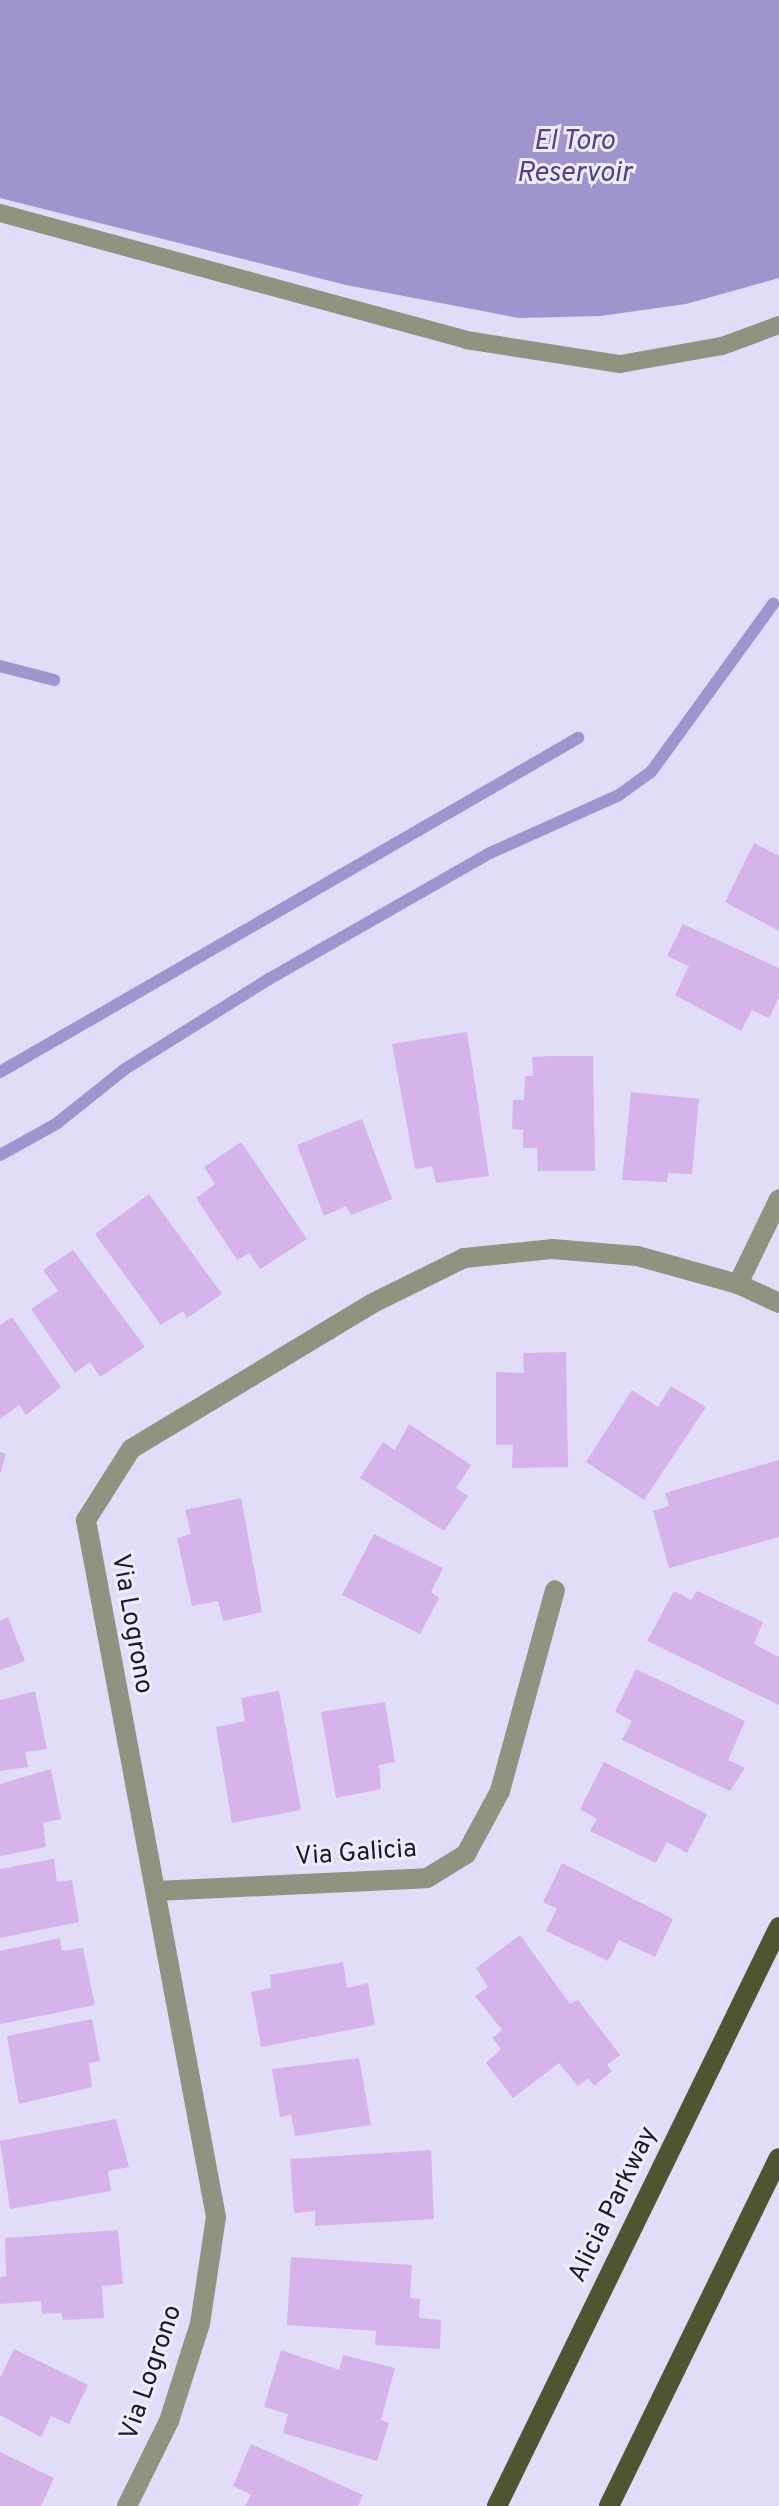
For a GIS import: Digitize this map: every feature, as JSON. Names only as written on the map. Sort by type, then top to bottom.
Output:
[{"type":"main road","name":"Alicia Parkway","points":[[497,2506],[779,1927]]},
{"type":"main road","points":[[609,2506],[779,2158]]},
{"type":"street","points":[[738,1284],[779,1199]]},
{"type":"street","name":"Via Logrono","points":[[127,2506],[169,2421],[200,2324],[216,2217],[86,1520],[131,1449],[371,1304],[464,1258],[552,1249],[637,1256],[738,1284],[779,1303]]},
{"type":"street","name":"Via Galicia","points":[[156,1891],[427,1878],[466,1854],[500,1791],[555,1590]]},
{"type":"lane","points":[[0,213],[466,340],[620,364],[722,346],[779,325]]},
{"type":"water","name":"El Toro Reservoir","points":[[0,0],[779,0],[779,278],[686,304],[600,316],[519,318],[346,285],[0,198]]},
{"type":"building","points":[[754,843],[779,856],[779,931],[725,902]]},
{"type":"building","points":[[683,924],[779,968],[779,997],[769,1018],[752,1010],[741,1031],[675,995],[689,966],[667,956]]},
{"type":"building","points":[[467,1032],[489,1176],[436,1183],[432,1166],[415,1169],[392,1044]]},
{"type":"building","points":[[593,1056],[595,1171],[538,1171],[537,1148],[523,1148],[523,1130],[512,1129],[513,1100],[524,1100],[525,1076],[533,1076],[532,1057]]},
{"type":"building","points":[[631,1092],[699,1099],[692,1174],[668,1173],[667,1182],[622,1180]]},
{"type":"building","points":[[362,1119],[392,1199],[351,1215],[346,1206],[324,1216],[297,1145]]},
{"type":"building","points":[[241,1142],[307,1239],[260,1269],[249,1253],[237,1260],[196,1198],[215,1184],[204,1167]]},
{"type":"building","points":[[149,1194],[222,1294],[187,1318],[183,1311],[161,1325],[95,1234]]},
{"type":"building","points":[[73,1250],[145,1347],[100,1377],[90,1362],[75,1373],[31,1309],[58,1291],[43,1270]]},
{"type":"building","points":[[12,1317],[61,1387],[26,1415],[19,1405],[0,1419],[0,1325]]},
{"type":"building","points":[[566,1352],[568,1467],[512,1468],[513,1445],[496,1445],[496,1372],[524,1373],[523,1353]]},
{"type":"building","points":[[671,1386],[706,1407],[644,1500],[586,1462],[632,1390],[658,1407]]},
{"type":"building","points":[[409,1424],[471,1465],[456,1488],[468,1496],[444,1531],[360,1478],[383,1442],[395,1450]]},
{"type":"building","points":[[0,1452],[6,1454],[1,1472],[0,1472]]},
{"type":"building","points":[[779,1460],[779,1537],[669,1568],[653,1511],[669,1506],[665,1493]]},
{"type":"building","points":[[241,1498],[262,1612],[223,1621],[218,1601],[192,1606],[177,1538],[191,1534],[185,1510]]},
{"type":"building","points":[[374,1534],[443,1568],[431,1592],[439,1598],[420,1634],[342,1595]]},
{"type":"building","points":[[674,1591],[691,1600],[697,1591],[763,1622],[754,1644],[779,1657],[779,1705],[647,1641]]},
{"type":"building","points":[[8,1617],[25,1661],[0,1670],[0,1621]]},
{"type":"building","points":[[636,1669],[745,1721],[728,1760],[745,1768],[730,1791],[622,1740],[632,1721],[615,1712]]},
{"type":"building","points":[[35,1691],[47,1749],[25,1752],[28,1767],[0,1771],[0,1700]]},
{"type":"building","points":[[279,1691],[301,1810],[232,1823],[216,1727],[245,1721],[241,1698]]},
{"type":"building","points":[[385,1702],[395,1762],[379,1765],[381,1789],[336,1798],[321,1712]]},
{"type":"building","points":[[604,1762],[707,1814],[687,1853],[667,1842],[656,1863],[590,1831],[597,1819],[580,1809]]},
{"type":"building","points":[[51,1769],[61,1819],[43,1823],[46,1847],[0,1856],[0,1784]]},
{"type":"building","points":[[54,1859],[57,1882],[72,1880],[79,1922],[0,1938],[0,1869]]},
{"type":"building","points":[[562,1863],[673,1919],[655,1957],[619,1940],[608,1961],[546,1931],[557,1909],[543,1902]]},
{"type":"building","points":[[520,1935],[570,2004],[578,2000],[620,2055],[607,2065],[612,2071],[594,2086],[588,2078],[578,2086],[559,2063],[513,2098],[486,2063],[501,2049],[492,2038],[502,2030],[475,1996],[488,1987],[476,1968]]},
{"type":"building","points":[[60,1938],[62,1951],[83,1948],[95,2005],[0,2024],[0,1951]]},
{"type":"building","points":[[343,1962],[347,1988],[368,1983],[375,2025],[261,2047],[251,1992],[271,1988],[270,1975]]},
{"type":"building","points":[[92,2019],[100,2061],[89,2063],[92,2087],[19,2104],[7,2036]]},
{"type":"building","points":[[359,2058],[371,2125],[295,2136],[291,2115],[280,2117],[272,2069]]},
{"type":"building","points":[[116,2119],[129,2167],[108,2171],[111,2191],[10,2209],[0,2141]]},
{"type":"building","points":[[431,2150],[434,2219],[315,2226],[315,2211],[294,2213],[290,2159]]},
{"type":"building","points":[[118,2230],[123,2284],[102,2286],[104,2318],[63,2320],[61,2313],[42,2314],[41,2301],[0,2304],[0,2277],[6,2276],[5,2238]]},
{"type":"building","points":[[291,2257],[412,2265],[410,2298],[420,2299],[419,2318],[441,2320],[440,2349],[375,2345],[376,2331],[287,2325]]},
{"type":"building","points":[[14,2349],[88,2385],[69,2424],[51,2416],[41,2437],[0,2415],[0,2378]]},
{"type":"building","points":[[281,2350],[339,2370],[343,2355],[395,2368],[381,2420],[389,2423],[377,2461],[283,2433],[288,2414],[264,2407]]},
{"type":"building","points":[[251,2444],[363,2495],[358,2506],[245,2506],[251,2495],[233,2486]]},
{"type":"building","points":[[0,2452],[54,2478],[41,2506],[0,2506]]},
{"type":"waterway","points":[[0,1155],[56,1124],[125,1069],[269,979],[490,853],[619,795],[651,772],[773,604]]},
{"type":"waterway","points":[[0,666],[54,680]]},
{"type":"waterway","points":[[0,1072],[578,738]]}]
